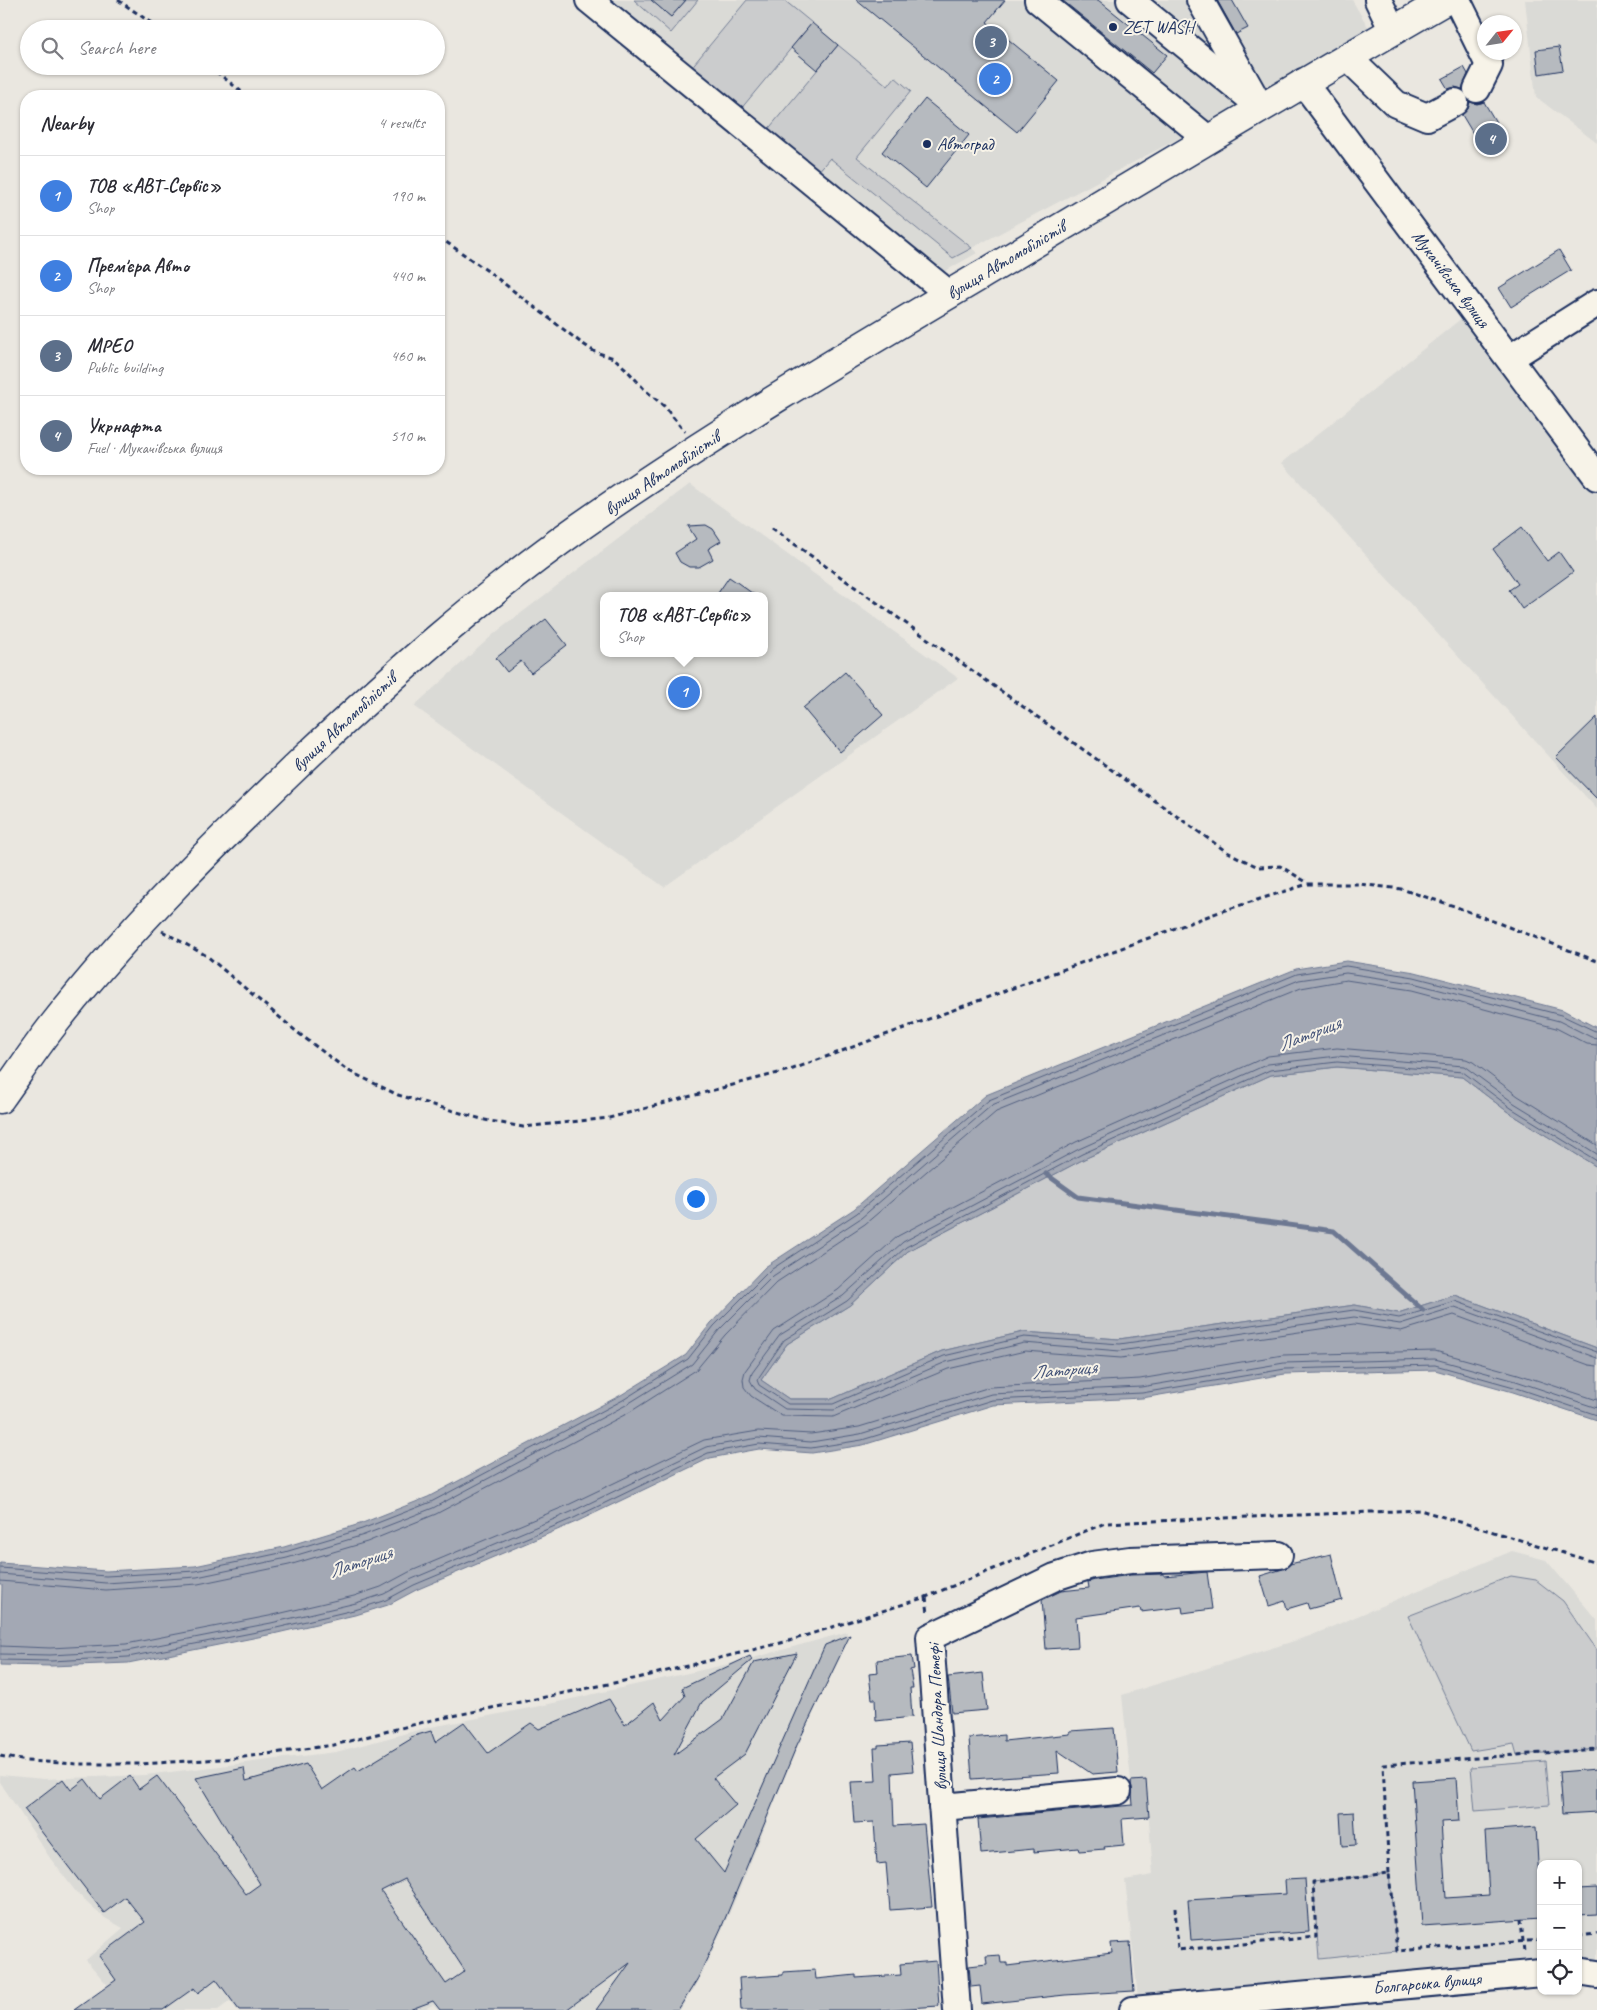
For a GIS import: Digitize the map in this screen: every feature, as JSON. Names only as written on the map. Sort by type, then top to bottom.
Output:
[{"type":"highway","name":"вулиця Автомобілістів","points":[[0,1099],[53,1025],[146,919],[245,815],[387,680],[464,614],[580,527],[700,446],[809,378],[1303,82],[1446,0]]},
{"type":"street","points":[[589,0],[949,294]]},
{"type":"street","points":[[1038,0],[1208,139]]},
{"type":"street","points":[[1130,0],[1261,108]]},
{"type":"street","points":[[1200,0],[1261,108]]},
{"type":"street","points":[[1378,0],[1393,31]]},
{"type":"street","points":[[1347,57],[1396,104],[1427,117],[1466,95],[1489,65],[1457,0]]},
{"type":"street","name":"Мукачівська вулиця","points":[[1303,82],[1597,477]]},
{"type":"street","points":[[1510,358],[1597,303]]},
{"type":"street","name":"вулиця Шандора Петефі","points":[[956,2010],[930,1637],[1055,1577],[1092,1565],[1130,1560],[1279,1555]]},
{"type":"street","points":[[942,1807],[1118,1791]]},
{"type":"street","points":[[1582,1972],[1597,1974]]},
{"type":"street","name":"Болгарська вулиця","points":[[1133,2010],[1534,1973]]},
{"type":"path","points":[[118,0],[147,20]]},
{"type":"path","points":[[220,75],[239,90]]},
{"type":"path","points":[[445,241],[489,272],[580,342],[595,352],[614,358],[626,368],[645,390],[664,406],[682,429],[700,446]]},
{"type":"path","points":[[772,528],[1227,852],[1258,867],[1280,866],[1308,884]]},
{"type":"path","points":[[146,919],[169,936],[207,956],[297,1032],[348,1070],[398,1096],[485,1120],[523,1127],[609,1118],[792,1069],[1222,910],[1308,884],[1359,884],[1401,890],[1454,906],[1597,961]]},
{"type":"path","points":[[0,1756],[26,1761],[78,1764],[160,1763],[237,1758],[334,1745],[428,1721],[638,1678],[798,1638],[926,1597],[1105,1523],[1420,1510],[1597,1562]]},
{"type":"path","points":[[1537,1940],[1397,1951],[1389,1872],[1383,1765],[1597,1749]]},
{"type":"path","points":[[1175,1907],[1178,1950],[1316,1937],[1313,1882],[1389,1872]]},
{"type":"path","points":[[1521,1919],[1523,1942],[1534,1973]]},
{"type":"path","points":[[1582,1936],[1597,1934]]},
{"type":"shaded area","points":[[581,0],[1352,0],[1370,30],[1249,101],[972,248],[977,253],[926,282]]},
{"type":"shaded area","points":[[634,0],[651,0],[671,17],[686,0],[698,0],[671,33]]},
{"type":"shaded area","points":[[747,0],[784,0],[812,23],[740,110],[690,69]]},
{"type":"shaded area","points":[[1525,0],[1597,0],[1597,143],[1536,97]]},
{"type":"shaded area","points":[[838,45],[888,86],[895,77],[911,91],[857,157],[972,248],[953,258],[830,158],[817,173],[766,132]]},
{"type":"shaded area","points":[[1473,309],[1597,477],[1597,809],[1282,463]]},
{"type":"shaded area","points":[[690,484],[958,678],[664,887],[414,706],[495,633]]},
{"type":"shaded area","points":[[1337,1067],[1462,1077],[1508,1112],[1597,1167],[1597,1348],[1455,1295],[1398,1313],[1355,1305],[1119,1339],[1023,1332],[942,1351],[832,1399],[789,1399],[761,1380],[787,1344],[850,1305],[908,1251],[1084,1159],[1271,1075]]},
{"type":"shaded area","points":[[1512,1551],[1546,1560],[1597,1620],[1597,1961],[1582,1963],[1582,1860],[1537,1860],[1537,1966],[1138,1998],[1125,1880],[1153,1875],[1146,1780],[1131,1781],[1122,1695],[1310,1636]]},
{"type":"shaded area","points":[[1511,1576],[1536,1580],[1563,1601],[1597,1650],[1597,1749],[1517,1755],[1514,1744],[1471,1751],[1408,1616]]},
{"type":"shaded area","points":[[847,1632],[846,1645],[798,1745],[734,1903],[701,1976],[680,2010],[438,2010],[433,2005],[422,2010],[237,2010],[230,2001],[218,2010],[129,2010],[86,1960],[123,1928],[105,1918],[76,1892],[50,1858],[0,1782],[0,1775],[44,1779],[145,1775],[336,1752],[426,1728],[540,1706],[742,1661]]},
{"type":"shaded area","points":[[1545,1761],[1549,1805],[1475,1811],[1471,1767]]},
{"type":"shaded area","points":[[1389,1873],[1397,1951],[1319,1959],[1313,1882]]},
{"type":"water","points":[[1346,961],[1415,972],[1563,1010],[1597,1028],[1597,1167],[1508,1112],[1462,1077],[1337,1067],[1271,1075],[1084,1159],[908,1251],[850,1305],[787,1344],[761,1380],[789,1399],[832,1399],[942,1351],[1023,1332],[1119,1339],[1355,1305],[1398,1313],[1455,1295],[1597,1348],[1597,1420],[1513,1392],[1435,1370],[1285,1374],[1142,1398],[993,1405],[863,1445],[812,1453],[759,1449],[710,1458],[576,1522],[416,1590],[388,1605],[359,1614],[273,1634],[128,1663],[51,1666],[0,1665],[2,1585],[0,1584],[0,1563],[106,1571],[195,1566],[284,1547],[360,1524],[428,1497],[621,1395],[686,1355],[711,1323],[765,1267],[854,1209],[986,1095],[1296,969]]},
{"type":"building","points":[[651,0],[686,0],[671,17]]},
{"type":"building","points":[[856,0],[1005,0],[987,22],[1059,81],[1017,132]]},
{"type":"building","name":"ZET WASH","points":[[1062,0],[1098,0],[1167,55],[1152,73]]},
{"type":"building","points":[[1217,0],[1232,0],[1248,28],[1236,34]]},
{"type":"building","points":[[812,23],[838,45],[817,70],[791,48]]},
{"type":"building","points":[[1559,47],[1563,70],[1539,74],[1536,50]]},
{"type":"building","points":[[1464,67],[1468,74],[1462,89],[1455,87],[1448,89],[1442,79]]},
{"type":"building","points":[[925,99],[969,135],[926,188],[882,152]]},
{"type":"building","points":[[1470,102],[1477,104],[1484,102],[1506,139],[1484,152],[1462,115],[1468,109]]},
{"type":"building","points":[[1559,250],[1571,270],[1511,307],[1499,288]]},
{"type":"building","points":[[706,525],[713,529],[721,541],[708,549],[713,559],[699,567],[689,567],[680,562],[675,553],[696,539],[688,526]]},
{"type":"building","points":[[1522,527],[1547,561],[1559,552],[1573,572],[1522,609],[1509,590],[1518,584],[1493,549]]},
{"type":"building","points":[[729,577],[750,592],[719,592]]},
{"type":"building","points":[[546,619],[567,645],[531,673],[521,661],[507,672],[496,658]]},
{"type":"building","points":[[845,672],[883,715],[840,752],[803,708]]},
{"type":"building","points":[[1597,717],[1597,799],[1556,757]]},
{"type":"building","points":[[1331,1554],[1342,1600],[1309,1609],[1307,1603],[1287,1609],[1285,1601],[1269,1606],[1260,1576],[1286,1568],[1290,1564]]},
{"type":"building","points":[[1207,1572],[1212,1609],[1183,1613],[1182,1607],[1141,1612],[1140,1608],[1076,1617],[1078,1647],[1046,1649],[1042,1600],[1061,1591],[1089,1588],[1088,1582],[1095,1580],[1131,1575],[1164,1574],[1164,1576]]},
{"type":"building","points":[[850,1635],[797,1745],[722,1926],[698,1978],[678,2010],[596,2010],[630,1963],[566,2010],[440,2010],[433,2001],[409,2010],[239,2010],[216,1979],[198,1993],[194,1988],[163,2010],[74,2010],[116,1980],[99,1956],[145,1922],[125,1897],[104,1913],[24,1809],[63,1779],[71,1790],[85,1779],[100,1799],[130,1776],[139,1789],[157,1776],[246,1894],[260,1884],[196,1778],[244,1768],[246,1781],[306,1764],[322,1790],[355,1767],[358,1771],[411,1739],[410,1737],[431,1731],[435,1742],[464,1722],[488,1753],[531,1723],[539,1729],[609,1699],[625,1725],[654,1702],[663,1720],[685,1696],[682,1688],[750,1656],[752,1660],[702,1702],[674,1755],[723,1719],[754,1662],[797,1653],[745,1754],[713,1778],[736,1805],[696,1839],[724,1873],[825,1645]],"holes":[[[405,1879],[465,1971],[446,1984],[381,1891]]]},
{"type":"building","points":[[912,1656],[914,1669],[910,1670],[913,1688],[910,1688],[912,1717],[876,1721],[875,1699],[872,1699],[869,1674],[878,1673],[877,1660]]},
{"type":"building","points":[[983,1673],[987,1710],[952,1713],[948,1677]]},
{"type":"building","points":[[1114,1728],[1118,1772],[1092,1774],[1057,1750],[1059,1773],[972,1779],[969,1738],[1004,1735],[1004,1741],[1070,1734],[1070,1731]]},
{"type":"building","points":[[910,1743],[913,1771],[892,1773],[894,1826],[924,1824],[932,1907],[890,1910],[886,1863],[877,1864],[874,1822],[854,1823],[851,1782],[876,1781],[874,1748],[878,1748],[878,1745]]},
{"type":"building","points":[[1597,1769],[1597,1812],[1562,1814],[1559,1772]]},
{"type":"building","points":[[1456,1778],[1459,1821],[1441,1822],[1446,1898],[1489,1895],[1485,1831],[1536,1827],[1537,1918],[1422,1926],[1412,1781]]},
{"type":"building","points":[[1146,1780],[1149,1817],[1122,1819],[1124,1845],[1079,1851],[1078,1848],[1034,1852],[1034,1849],[981,1854],[978,1819],[1133,1805],[1131,1781]]},
{"type":"building","points":[[1354,1812],[1356,1845],[1342,1846],[1340,1813]]},
{"type":"building","points":[[1305,1879],[1309,1932],[1191,1940],[1188,1900],[1286,1894],[1285,1880]]},
{"type":"building","points":[[1597,1888],[1597,1914],[1582,1915],[1582,1889]]},
{"type":"building","points":[[1130,1942],[1134,1991],[1065,1995],[982,2004],[980,1986],[971,1987],[969,1966],[987,1964],[986,1956],[1000,1955],[1001,1963],[1007,1963],[1007,1966],[1112,1953],[1111,1943]]},
{"type":"building","points":[[936,1961],[939,2006],[878,2010],[741,2010],[739,1978],[783,1975],[783,1972],[815,1970],[816,1979],[856,1975],[856,1978],[901,1975],[900,1964]]},
{"type":"waterway","name":"Латориця","points":[[1046,1174],[1078,1197],[1334,1231],[1423,1310]]},
{"type":"place","name":"ZET WASH","points":[[1113,27]]},
{"type":"place","name":"МРЕО","points":[[991,42]]},
{"type":"place","name":"Прем'єра Авто","points":[[995,79]]},
{"type":"place","name":"Укрнафта","points":[[1491,139]]},
{"type":"place","name":"Автоград","points":[[927,144]]},
{"type":"place","name":"ТОВ «АВТ-Сервіс»","points":[[684,692]]}]
